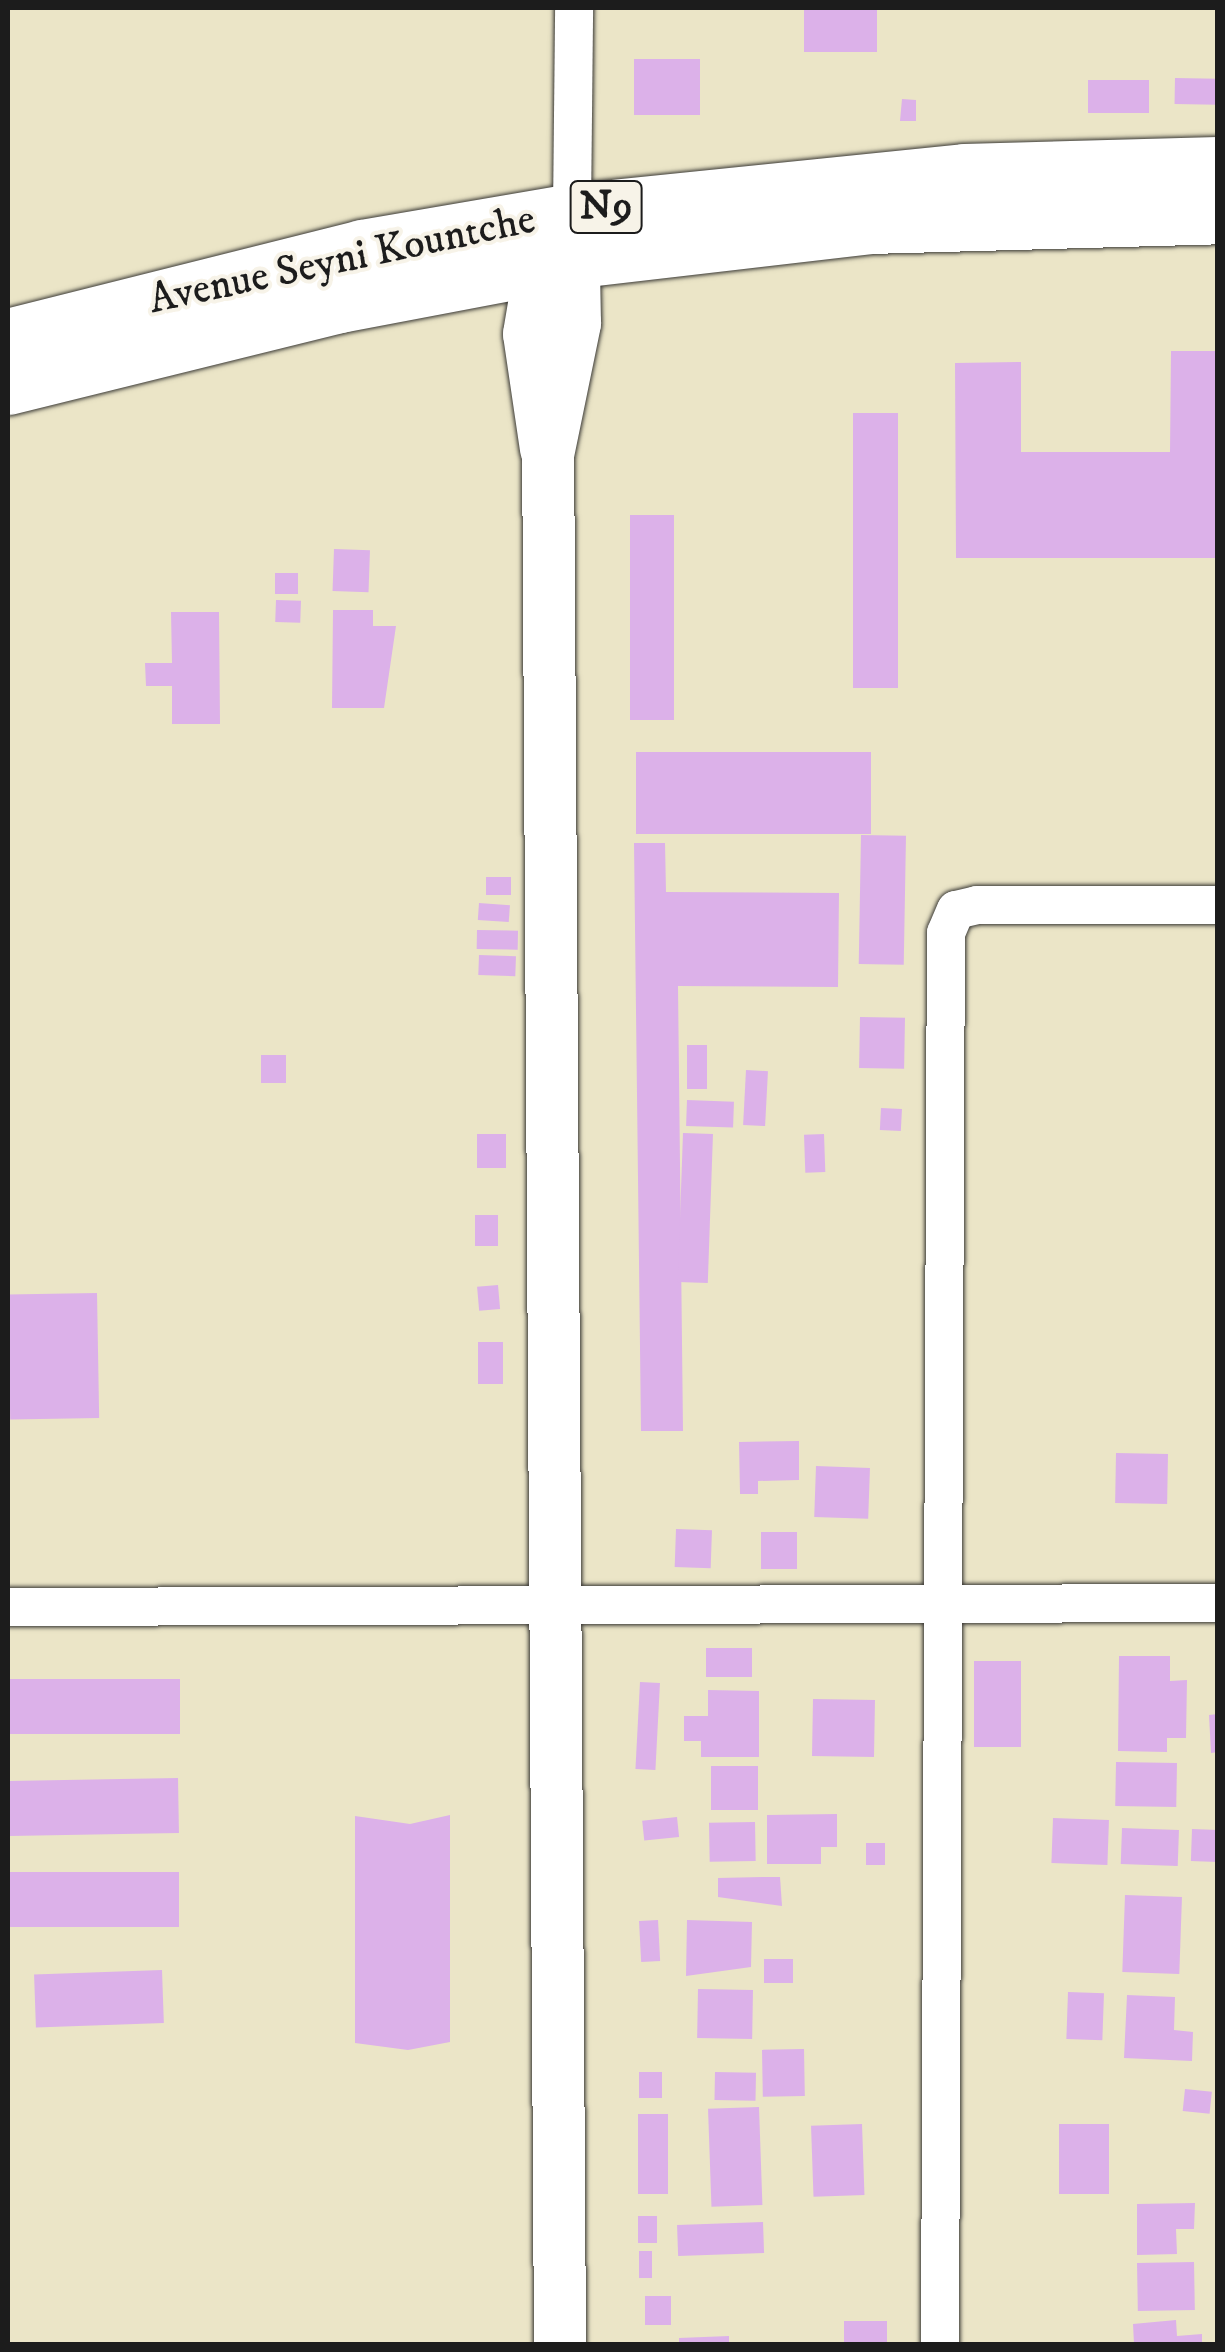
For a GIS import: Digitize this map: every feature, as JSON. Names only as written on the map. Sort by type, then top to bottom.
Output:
[{"type":"highway","name":"Avenue Seyni Kountche","points":[[8,387],[563,247],[964,170],[1218,164]]},
{"type":"highway","name":"Avenue Seyni Kountche","points":[[8,336],[362,247],[563,247],[870,226],[1218,216]]},
{"type":"street","points":[[560,2344],[548,455],[530,374],[563,247],[574,8]]},
{"type":"street","points":[[940,2344],[940,1606],[946,933],[956,910],[977,905],[1218,906]]},
{"type":"street","points":[[8,1608],[556,1609],[1218,1603]]},
{"type":"building","points":[[804,8],[877,8],[877,52],[804,52]]},
{"type":"building","points":[[634,59],[700,59],[700,115],[634,115]]},
{"type":"building","points":[[1175,78],[1218,79],[1218,105],[1175,104]]},
{"type":"building","points":[[1088,80],[1149,80],[1149,113],[1088,113]]},
{"type":"building","points":[[902,99],[916,100],[916,121],[900,121]]},
{"type":"building","points":[[1171,351],[1218,351],[1218,558],[956,558],[955,363],[1021,362],[1021,452],[1170,452]]},
{"type":"building","points":[[853,413],[898,413],[898,688],[853,688]]},
{"type":"building","points":[[630,515],[674,515],[674,720],[630,720]]},
{"type":"building","points":[[334,549],[370,550],[369,592],[333,591]]},
{"type":"building","points":[[275,573],[298,573],[298,594],[275,594]]},
{"type":"building","points":[[276,600],[301,601],[300,623],[275,622]]},
{"type":"building","points":[[333,610],[373,610],[373,626],[396,626],[384,708],[332,708]]},
{"type":"building","points":[[171,612],[219,612],[220,724],[172,724],[172,686],[146,686],[145,663],[172,663]]},
{"type":"building","points":[[636,752],[871,752],[871,834],[636,834]]},
{"type":"building","points":[[861,835],[906,836],[904,965],[859,964]]},
{"type":"building","points":[[634,843],[665,843],[666,892],[839,893],[838,987],[678,986],[683,1431],[641,1431]]},
{"type":"building","points":[[486,877],[511,877],[511,895],[486,895]]},
{"type":"building","points":[[479,903],[510,905],[509,922],[478,920]]},
{"type":"building","points":[[477,930],[518,931],[518,950],[477,949]]},
{"type":"building","points":[[479,955],[516,956],[515,976],[478,975]]},
{"type":"building","points":[[860,1017],[905,1018],[904,1069],[859,1068]]},
{"type":"building","points":[[687,1045],[707,1045],[707,1089],[687,1089]]},
{"type":"building","points":[[261,1055],[286,1055],[286,1083],[261,1083]]},
{"type":"building","points":[[746,1070],[768,1071],[765,1126],[743,1125]]},
{"type":"building","points":[[687,1100],[734,1102],[733,1128],[686,1126]]},
{"type":"building","points":[[881,1108],[902,1109],[901,1131],[880,1130]]},
{"type":"building","points":[[683,1133],[713,1134],[708,1283],[678,1282]]},
{"type":"building","points":[[477,1134],[506,1134],[506,1168],[477,1168]]},
{"type":"building","points":[[824,1134],[825,1172],[805,1173],[804,1135]]},
{"type":"building","points":[[475,1215],[498,1215],[498,1246],[475,1246]]},
{"type":"building","points":[[498,1285],[500,1309],[479,1311],[477,1287]]},
{"type":"building","points":[[97,1293],[99,1418],[10,1420],[8,1295]]},
{"type":"building","points":[[478,1342],[503,1342],[503,1384],[478,1384]]},
{"type":"building","points":[[799,1441],[799,1480],[758,1481],[758,1494],[740,1494],[739,1442]]},
{"type":"building","points":[[1116,1453],[1168,1454],[1167,1504],[1115,1503]]},
{"type":"building","points":[[816,1466],[870,1468],[868,1519],[814,1517]]},
{"type":"building","points":[[676,1529],[712,1530],[711,1568],[675,1567]]},
{"type":"building","points":[[761,1532],[797,1532],[797,1569],[761,1569]]},
{"type":"building","points":[[706,1648],[752,1648],[752,1677],[706,1677]]},
{"type":"building","points":[[1119,1656],[1170,1656],[1170,1681],[1187,1680],[1186,1738],[1167,1738],[1167,1752],[1118,1751]]},
{"type":"building","points":[[974,1661],[1021,1661],[1021,1747],[974,1747]]},
{"type":"building","points":[[8,1679],[180,1679],[180,1734],[8,1734]]},
{"type":"building","points":[[640,1682],[660,1683],[655,1770],[635,1769]]},
{"type":"building","points":[[708,1690],[759,1691],[759,1757],[701,1757],[701,1741],[684,1741],[684,1716],[708,1716]]},
{"type":"building","points":[[813,1699],[875,1700],[874,1757],[812,1756]]},
{"type":"building","points":[[1218,1714],[1218,1752],[1211,1753],[1209,1715]]},
{"type":"building","points":[[1116,1762],[1177,1763],[1176,1807],[1115,1806]]},
{"type":"building","points":[[711,1766],[758,1766],[758,1810],[711,1810]]},
{"type":"building","points":[[178,1778],[179,1833],[9,1836],[8,1781]]},
{"type":"building","points":[[837,1814],[837,1847],[821,1847],[821,1864],[767,1864],[767,1815]]},
{"type":"building","points":[[450,1815],[450,2042],[408,2050],[355,2043],[355,1816],[410,1824]]},
{"type":"building","points":[[677,1817],[679,1837],[644,1841],[642,1821]]},
{"type":"building","points":[[1053,1818],[1109,1820],[1107,1865],[1051,1863]]},
{"type":"building","points":[[755,1822],[756,1861],[710,1862],[709,1823]]},
{"type":"building","points":[[1122,1828],[1179,1830],[1178,1866],[1121,1864]]},
{"type":"building","points":[[1192,1829],[1218,1830],[1217,1862],[1191,1861]]},
{"type":"building","points":[[866,1843],[885,1843],[885,1865],[866,1865]]},
{"type":"building","points":[[9,1872],[179,1872],[179,1927],[9,1927]]},
{"type":"building","points":[[780,1877],[782,1906],[718,1897],[718,1878]]},
{"type":"building","points":[[1125,1895],[1182,1897],[1179,1974],[1122,1972]]},
{"type":"building","points":[[658,1920],[660,1961],[641,1962],[639,1921]]},
{"type":"building","points":[[687,1920],[752,1922],[751,1967],[686,1976]]},
{"type":"building","points":[[764,1959],[793,1959],[793,1983],[764,1983]]},
{"type":"building","points":[[162,1970],[164,2023],[36,2027],[34,1974]]},
{"type":"building","points":[[698,1989],[753,1990],[752,2039],[697,2038]]},
{"type":"building","points":[[1068,1992],[1104,1993],[1102,2040],[1066,2039]]},
{"type":"building","points":[[1127,1995],[1175,1997],[1174,2030],[1193,2032],[1192,2061],[1124,2058]]},
{"type":"building","points":[[804,2049],[805,2096],[763,2097],[762,2050]]},
{"type":"building","points":[[639,2072],[662,2072],[662,2098],[639,2098]]},
{"type":"building","points":[[715,2072],[756,2073],[756,2101],[715,2100]]},
{"type":"building","points":[[1185,2089],[1212,2092],[1210,2114],[1183,2111]]},
{"type":"building","points":[[759,2107],[762,2205],[711,2207],[708,2109]]},
{"type":"building","points":[[638,2114],[668,2114],[668,2194],[638,2194]]},
{"type":"building","points":[[862,2124],[864,2195],[814,2197],[811,2126]]},
{"type":"building","points":[[1059,2124],[1109,2124],[1109,2194],[1059,2194]]},
{"type":"building","points":[[1195,2203],[1194,2229],[1176,2229],[1177,2254],[1137,2255],[1137,2204]]},
{"type":"building","points":[[638,2216],[657,2216],[657,2243],[638,2243]]},
{"type":"building","points":[[763,2222],[764,2253],[678,2256],[677,2225]]},
{"type":"building","points":[[639,2251],[652,2251],[652,2278],[639,2278]]},
{"type":"building","points":[[1194,2262],[1195,2310],[1138,2311],[1137,2263]]},
{"type":"building","points":[[645,2296],[671,2296],[671,2325],[645,2325]]},
{"type":"building","points":[[1176,2320],[1177,2336],[1202,2334],[1202,2344],[1134,2344],[1133,2324]]},
{"type":"building","points":[[844,2321],[887,2321],[887,2344],[844,2344]]},
{"type":"building","points":[[729,2336],[729,2344],[679,2344],[679,2338]]}]
